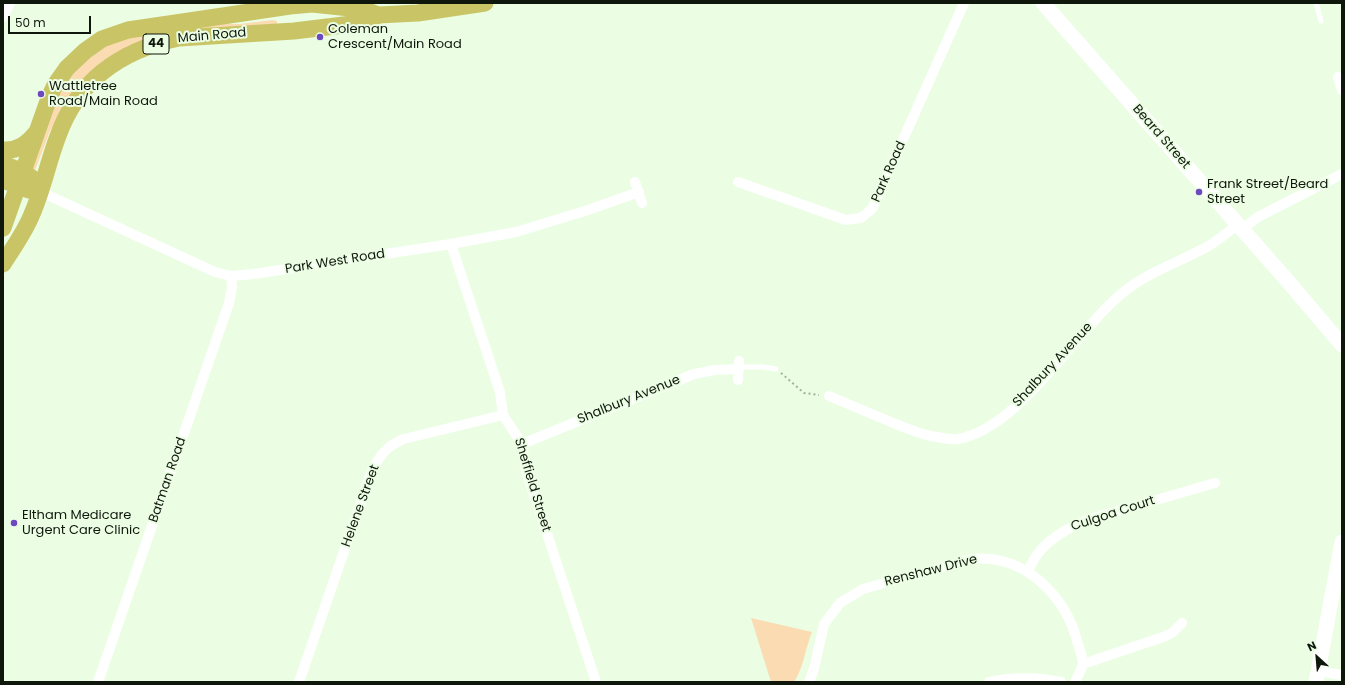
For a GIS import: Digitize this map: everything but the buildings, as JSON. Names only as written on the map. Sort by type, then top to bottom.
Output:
[{"type":"main road","name":"Main Road","points":[[3,228],[15,180],[36,133],[49,98],[61,76],[76,58],[102,39],[119,32],[144,27],[290,4],[312,4],[365,10],[378,15],[418,13],[485,3]]},
{"type":"main road","points":[[290,4],[294,31]]},
{"type":"main road","name":"Main Road","points":[[3,264],[27,226],[41,192],[58,136],[70,110],[80,94],[98,76],[119,60],[140,49],[179,38],[294,31],[360,22],[373,19],[378,15]]},
{"type":"main road","points":[[3,150],[19,148],[36,133]]},
{"type":"main road","points":[[3,164],[15,180],[41,192]]},
{"type":"street","points":[[3,17],[10,3]]},
{"type":"street","name":"Park Road","points":[[738,182],[846,220],[861,218],[872,209],[964,3]]},
{"type":"street","name":"Beard Street","points":[[1043,3],[1342,345]]},
{"type":"street","points":[[1338,77],[1342,90]]},
{"type":"street","name":"Shalbury Avenue","points":[[829,396],[923,434],[957,439],[972,434],[988,427],[1014,408],[1038,384],[1104,310],[1127,290],[1258,217],[1342,174]]},
{"type":"street","points":[[635,182],[642,203]]},
{"type":"street","name":"Park West Road","points":[[41,192],[215,272],[231,276],[254,274],[451,244],[521,231],[639,192]]},
{"type":"street","name":"Sheffield Street","points":[[451,244],[500,392],[503,415],[522,444],[526,470],[596,682]]},
{"type":"street","name":"Batman Road","points":[[98,682],[228,303],[232,288],[231,276]]},
{"type":"street","points":[[738,380],[739,366]]},
{"type":"street","name":"Shalbury Avenue","points":[[522,444],[694,374],[739,366]]},
{"type":"street","name":"Helene Street","points":[[299,682],[371,473],[382,453],[392,444],[404,439],[503,415]]},
{"type":"street","name":"Culgoa Court","points":[[1027,572],[1041,550],[1052,539],[1072,526],[1090,519],[1215,482]]},
{"type":"street","points":[[1342,542],[1317,676],[1342,675]]},
{"type":"street","name":"Renshaw Drive","points":[[809,682],[817,660],[824,624],[840,604],[862,589],[972,559],[986,558],[1016,566],[1042,582],[1070,620],[1076,635],[1083,664]]},
{"type":"street","points":[[1075,682],[1083,664],[1163,637],[1172,633],[1182,623]]},
{"type":"street","points":[[989,682],[1003,679],[1039,679],[1061,682]]},
{"type":"lane","points":[[1316,3],[1321,21]]},
{"type":"lane","name":"Shalbury Avenue","points":[[739,366],[776,369]]},
{"type":"path","points":[[776,369],[804,393],[829,396]]},
{"type":"shaded area","points":[[272,20],[277,21],[277,25],[175,33],[68,102],[50,131],[36,168],[34,170],[32,168],[53,104],[70,74],[95,51],[123,38],[222,24],[240,24]]},
{"type":"shaded area","points":[[751,618],[812,632],[800,670],[794,682],[771,682]]},
{"type":"place","name":"Coleman Crescent/Main Road","points":[[320,37]]},
{"type":"place","name":"Wattletree Road/Main Road","points":[[41,94]]},
{"type":"place","name":"Frank Street/Beard Street","points":[[1199,192]]},
{"type":"place","name":"Eltham Medicare Urgent Care Clinic","points":[[14,523]]}]
